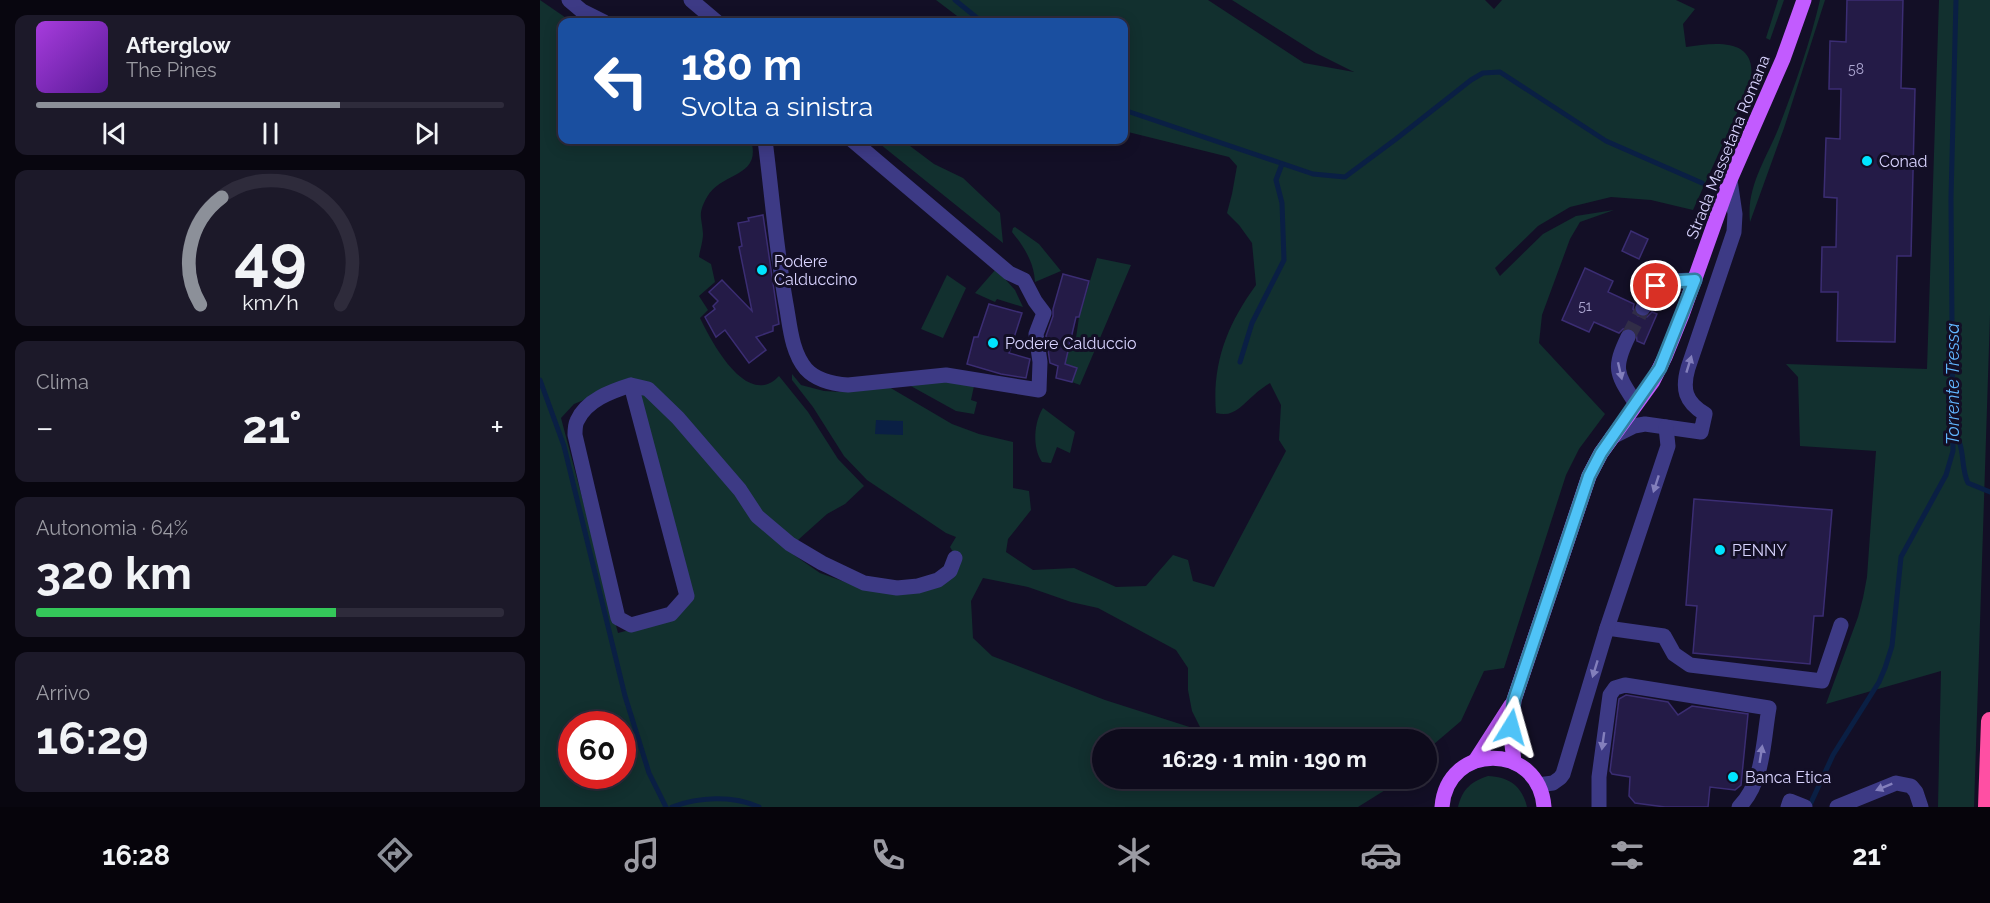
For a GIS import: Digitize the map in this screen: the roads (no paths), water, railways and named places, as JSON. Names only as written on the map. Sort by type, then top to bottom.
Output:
[{"type":"highway","points":[[1987,807],[1990,721]]},
{"type":"main road","name":"Strada Massetana Romana","points":[[1514,762],[1510,736],[1514,700],[1589,476],[1612,437],[1660,368],[1695,280],[1730,180],[1783,59],[1804,0]]},
{"type":"main road","name":"Strada Massetana Romana","points":[[1443,807],[1443,797],[1450,781],[1461,769],[1475,761],[1514,700]]},
{"type":"main road","points":[[1475,761],[1501,758],[1514,762],[1531,774],[1543,797],[1544,807]]},
{"type":"lane","points":[[569,0],[582,11],[596,18]]},
{"type":"lane","points":[[691,0],[712,18]]},
{"type":"lane","points":[[765,144],[777,255],[789,320],[798,356],[817,378],[834,384],[848,385],[945,375],[1039,390],[1040,362],[1036,334],[1044,313],[1035,302],[1024,280],[1010,273],[857,144]]},
{"type":"lane","points":[[1612,437],[1638,424],[1701,432],[1705,414],[1688,398],[1684,384],[1734,232],[1734,206],[1730,180]]},
{"type":"lane","points":[[1643,308],[1652,290],[1659,284],[1695,280]]},
{"type":"lane","points":[[1628,337],[1618,358],[1618,367],[1623,382],[1636,404]]},
{"type":"lane","points":[[631,385],[687,597],[671,614],[631,625],[618,618],[575,435],[577,421],[589,406],[609,392],[631,385],[648,389],[678,418],[740,490],[757,516],[790,544],[822,563],[864,583],[897,588],[918,586],[938,580],[950,571],[955,558]]},
{"type":"lane","points":[[1538,785],[1553,783],[1563,774],[1607,628],[1668,446],[1666,427]]},
{"type":"lane","points":[[1607,628],[1664,636],[1674,654],[1690,664],[1822,681],[1841,625]]},
{"type":"lane","points":[[1599,807],[1599,777],[1610,695],[1615,688],[1625,685],[1768,708],[1759,769],[1749,795],[1739,807]]},
{"type":"lane","points":[[1837,807],[1896,783],[1911,786],[1916,792],[1921,807]]},
{"type":"lane","points":[[1789,804],[1805,807]]},
{"type":"water","points":[[876,420],[903,421],[903,435],[875,434]]},
{"type":"waterway","points":[[955,0],[977,18]]},
{"type":"waterway","name":"Torrente Tressa","points":[[1809,807],[1833,755],[1879,682],[1885,668],[1892,646],[1901,557],[1946,475],[1953,451],[1951,198],[1956,0]]},
{"type":"waterway","points":[[1128,111],[1313,174],[1345,177],[1471,80],[1483,73],[1500,72],[1606,141],[1702,183]]},
{"type":"waterway","points":[[1240,362],[1252,323],[1284,260],[1282,203],[1276,180],[1282,164]]},
{"type":"waterway","points":[[540,380],[564,446],[625,696],[649,773],[666,807]]},
{"type":"waterway","points":[[1953,432],[1960,443],[1968,483],[1990,492]]},
{"type":"waterway","points":[[672,807],[704,799],[727,799],[759,807]]},
{"type":"tunnel","points":[[1628,337],[1643,308]]},
{"type":"place","name":"Conad","points":[[1867,161]]},
{"type":"place","name":"Podere Calduccino","points":[[762,270]]},
{"type":"place","name":"Podere Calduccio","points":[[993,343]]},
{"type":"place","name":"PENNY","points":[[1720,550]]},
{"type":"place","name":"Banca Etica","points":[[1733,777]]}]
